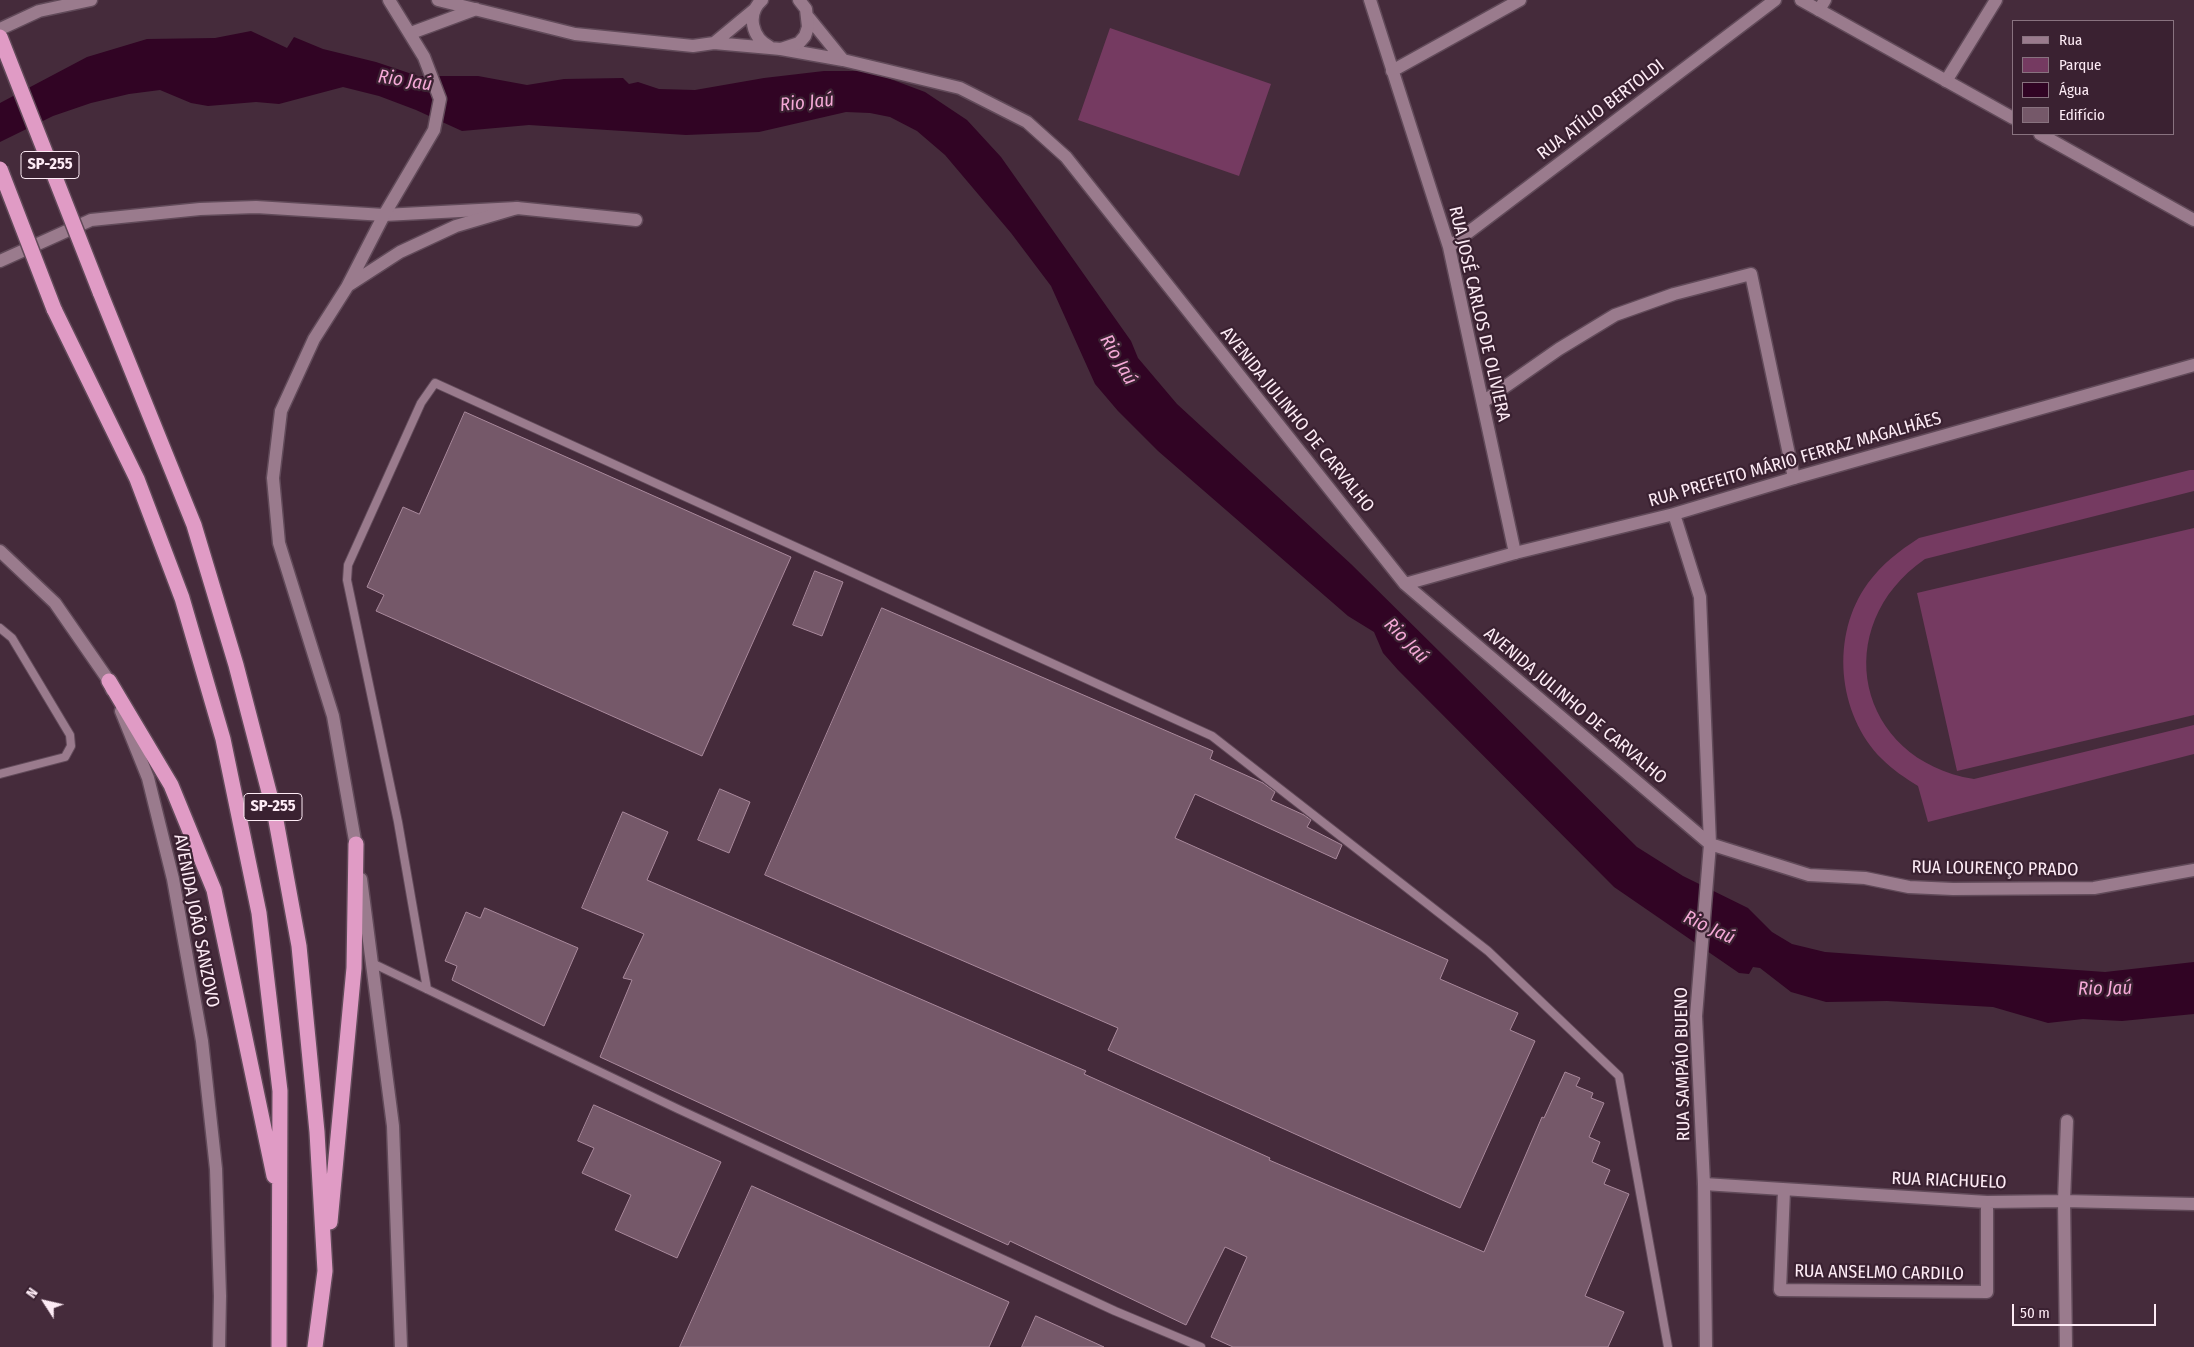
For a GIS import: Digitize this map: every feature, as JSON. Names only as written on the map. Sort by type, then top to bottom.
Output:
[{"type":"highway","name":"SP-255","points":[[0,37],[194,525],[236,665],[275,815],[299,946],[317,1132],[325,1271],[315,1347]]},
{"type":"highway","name":"SP-255","points":[[0,169],[54,309],[137,479],[182,598],[223,739],[259,913],[280,1091],[279,1347]]},
{"type":"highway","points":[[109,682],[171,785],[214,890],[281,1209]]},
{"type":"highway","points":[[325,1271],[354,968],[356,844]]},
{"type":"street","points":[[0,29],[39,11],[91,0]]},
{"type":"street","points":[[389,0],[424,57],[440,100],[434,130],[384,215],[347,287],[314,339],[281,411],[273,478],[279,543],[333,716],[356,844],[393,1126],[401,1347]]},
{"type":"street","name":"AVENIDA JULINHO DE CARVALHO","points":[[438,0],[575,34],[693,46],[714,43],[777,49],[842,60],[960,88],[1027,122],[1066,157],[1405,584],[1710,844]]},
{"type":"street","name":"RUA JOSÉ CARLOS DE OLIVIERA","points":[[1370,0],[1449,247],[1515,553]]},
{"type":"street","points":[[1392,71],[1520,0]]},
{"type":"street","name":"RUA ATÍLIO BERTOLDI","points":[[1449,247],[1775,0]]},
{"type":"street","points":[[1801,0],[1822,5],[1946,81],[2012,117]]},
{"type":"street","points":[[1946,81],[1996,0]]},
{"type":"street","points":[[714,43],[759,4]]},
{"type":"street","points":[[759,4],[752,20],[753,29],[758,38],[777,49],[791,47],[805,36],[806,7]]},
{"type":"street","points":[[806,7],[842,60]]},
{"type":"street","points":[[411,33],[476,9]]},
{"type":"street","points":[[2042,135],[2194,220]]},
{"type":"street","points":[[0,261],[91,220],[200,209],[256,207],[384,215],[516,208],[636,220]]},
{"type":"street","points":[[347,287],[400,252],[432,237],[456,226],[516,208]]},
{"type":"street","points":[[1483,402],[1559,349],[1615,315],[1674,294],[1751,274],[1794,478]]},
{"type":"street","name":"RUA PREFEITO MÁRIO FERRAZ MAGALHÃES","points":[[1405,584],[1515,553],[1674,514],[1794,478],[2194,365]]},
{"type":"street","name":"RUA SAMPÁIO BUENO","points":[[1674,514],[1700,597],[1710,844],[1696,1016],[1704,1184],[1706,1347]]},
{"type":"street","name":"AVENIDA JOÃO SANZOVO","points":[[0,550],[55,604],[109,682],[148,778],[173,879],[202,1041],[216,1169],[220,1296],[218,1347]]},
{"type":"street","name":"RUA LOURENÇO PRADO","points":[[1710,844],[1809,875],[1865,878],[1909,887],[1927,888],[2094,888],[2194,870]]},
{"type":"street","points":[[2066,1347],[2064,1201],[2067,1121]]},
{"type":"street","name":"RUA RIACHUELO","points":[[1704,1184],[1987,1202],[2064,1201],[2194,1204]]},
{"type":"street","name":"RUA ANSELMO CARDILO","points":[[1784,1190],[1780,1290],[1987,1292],[1987,1202]]},
{"type":"lane","points":[[427,989],[398,822],[347,580],[348,565],[421,404],[434,383],[1212,736],[1488,951],[1618,1076],[1668,1347]]},
{"type":"lane","points":[[0,628],[12,638],[17,646],[70,736],[71,746],[64,757],[0,774]]},
{"type":"lane","points":[[372,963],[678,1109],[1115,1311],[1201,1347]]},
{"type":"green space","points":[[1110,28],[1271,84],[1239,176],[1078,120]]},
{"type":"green space","points":[[2194,470],[2194,491],[1925,559],[1894,587],[1875,619],[1867,653],[1869,687],[1881,719],[1903,746],[1934,767],[1974,779],[2194,725],[2194,754],[1928,822],[1918,786],[1886,763],[1867,741],[1855,720],[1848,697],[1844,674],[1844,650],[1848,626],[1856,604],[1868,583],[1891,558],[1919,538]]},
{"type":"green space","points":[[2194,528],[2194,715],[1957,771],[1917,593]]},
{"type":"water","name":"Rio Jaú","points":[[251,31],[287,48],[294,37],[323,49],[376,62],[418,76],[478,76],[527,85],[564,79],[623,78],[629,84],[638,82],[659,89],[695,90],[764,78],[824,71],[869,71],[925,92],[967,120],[1001,157],[1131,341],[1138,358],[1177,404],[1351,564],[1637,847],[1683,876],[1748,908],[1772,932],[1792,944],[1825,952],[2105,972],[2194,962],[2194,1014],[2122,1021],[2083,1019],[2048,1023],[1993,1007],[1887,1001],[1826,1002],[1791,992],[1760,968],[1753,967],[1749,974],[1739,973],[1614,887],[1398,670],[1383,653],[1374,632],[1348,616],[1158,451],[1118,411],[1095,384],[1051,286],[1011,233],[945,155],[917,131],[890,117],[870,113],[846,112],[759,132],[686,135],[529,125],[462,131],[379,96],[343,87],[279,104],[256,102],[208,106],[191,103],[160,90],[129,94],[91,103],[53,116],[0,142],[0,103],[87,57],[147,39],[215,38]]},
{"type":"building","points":[[465,412],[791,557],[702,756],[376,611],[384,595],[367,587],[403,507],[419,514]]},
{"type":"building","points":[[815,571],[843,582],[822,636],[793,625]]},
{"type":"building","points":[[882,608],[1213,751],[1210,759],[1263,783],[1275,792],[1271,800],[1304,815],[1311,820],[1307,827],[1342,845],[1336,859],[1195,794],[1175,838],[1448,960],[1440,979],[1518,1013],[1510,1030],[1535,1041],[1460,1208],[1108,1050],[1118,1028],[765,875]]},
{"type":"building","points":[[720,789],[750,802],[729,853],[698,840]]},
{"type":"building","points":[[623,812],[668,832],[647,880],[1086,1071],[1084,1074],[1270,1158],[1269,1160],[1484,1252],[1542,1117],[1544,1118],[1565,1072],[1580,1078],[1576,1086],[1593,1093],[1591,1098],[1604,1103],[1589,1137],[1600,1142],[1592,1162],[1610,1170],[1604,1184],[1629,1194],[1585,1296],[1624,1312],[1608,1347],[1233,1347],[1211,1337],[1247,1257],[1225,1247],[1186,1325],[1010,1241],[1008,1245],[600,1057],[632,980],[623,978],[644,934],[582,908]]},
{"type":"building","points":[[485,908],[578,948],[544,1026],[452,980],[457,966],[445,961],[466,912],[480,918]]},
{"type":"building","points":[[594,1105],[721,1162],[677,1258],[615,1230],[631,1195],[582,1173],[594,1148],[578,1141]]},
{"type":"building","points":[[752,1186],[1009,1302],[989,1347],[680,1347]]},
{"type":"building","points":[[1036,1316],[1104,1347],[1022,1347]]}]
